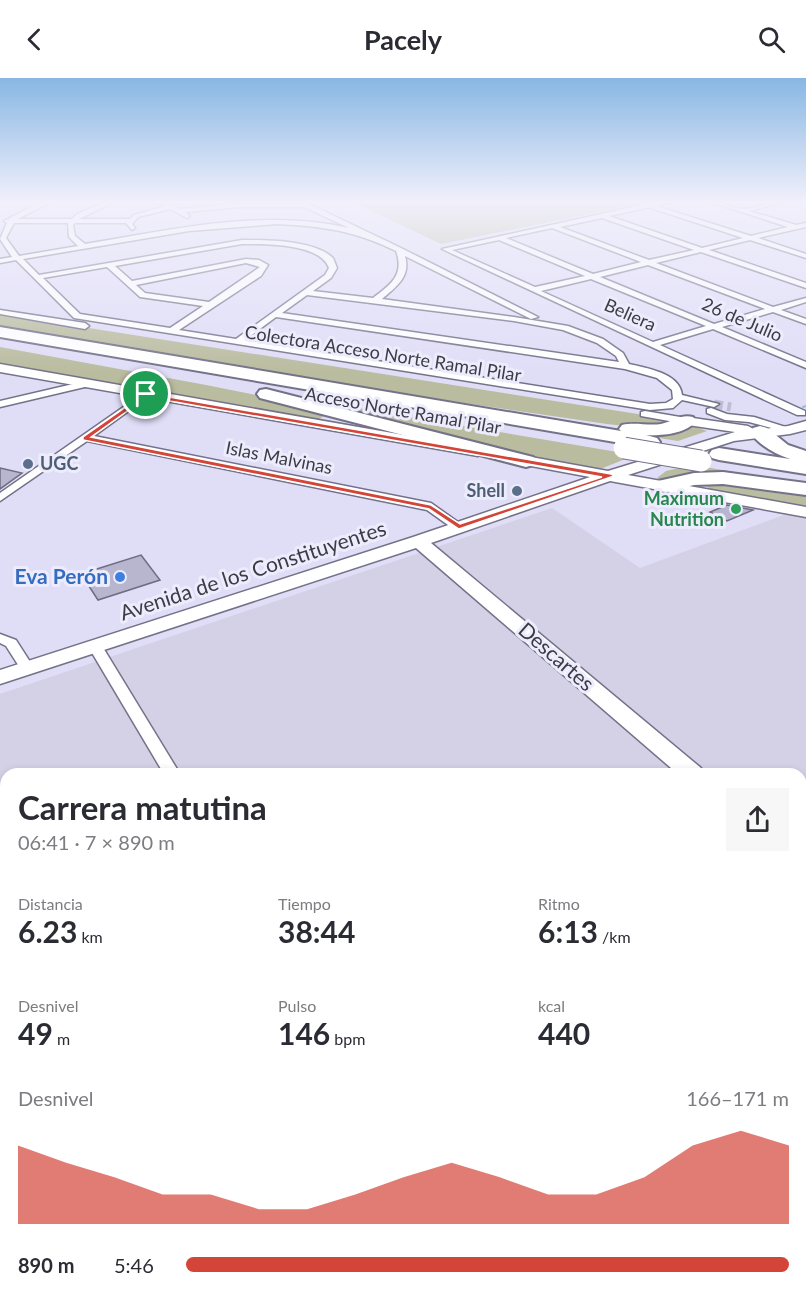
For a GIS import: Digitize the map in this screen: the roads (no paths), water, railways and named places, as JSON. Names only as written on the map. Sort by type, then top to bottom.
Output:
[{"type":"highway","name":"Acceso Norte Ramal Pilar","points":[[0,332],[651,442],[706,465],[806,468]]},
{"type":"highway","name":"Acceso Norte Ramal Pilar","points":[[0,342],[624,448],[706,465],[806,479]]},
{"type":"highway","points":[[29,347],[225,385],[526,460]]},
{"type":"highway","points":[[404,400],[633,429],[662,430],[686,421]]},
{"type":"highway","points":[[759,425],[781,449],[806,458]]},
{"type":"highway","points":[[666,486],[706,465]]},
{"type":"highway","points":[[706,465],[723,478],[806,489]]},
{"type":"highway","points":[[706,465],[697,486],[715,495]]},
{"type":"street","points":[[0,261],[18,258]]},
{"type":"street","points":[[18,258],[73,315],[628,404],[659,407],[677,400],[709,408],[725,417],[806,433]]},
{"type":"street","points":[[38,277],[141,258]]},
{"type":"street","points":[[237,342],[332,271],[332,264],[328,258]]},
{"type":"street","points":[[376,300],[400,278],[404,265],[402,258]]},
{"type":"street","points":[[415,258],[547,324]]},
{"type":"street","name":"Beliera","points":[[465,258],[805,416]]},
{"type":"street","name":"26 de Julio","points":[[549,258],[806,365]]},
{"type":"street","points":[[637,258],[806,322]]},
{"type":"street","points":[[534,290],[670,258]]},
{"type":"street","points":[[726,258],[806,286]]},
{"type":"street","points":[[129,284],[237,263],[258,262],[265,269],[171,331]]},
{"type":"street","points":[[404,265],[422,262]]},
{"type":"street","points":[[108,264],[129,284],[148,297],[210,305]]},
{"type":"street","points":[[306,292],[547,324],[579,332],[600,341],[620,355],[625,366]]},
{"type":"street","points":[[654,344],[806,300]]},
{"type":"street","name":"Colectora Acceso Norte Ramal Pilar","points":[[0,312],[686,421],[759,425]]},
{"type":"street","points":[[514,319],[524,312]]},
{"type":"street","points":[[276,315],[625,366],[668,381],[677,389],[677,400]]},
{"type":"street","points":[[0,368],[526,460],[806,512]]},
{"type":"street","points":[[0,404],[86,384]]},
{"type":"street","points":[[0,498],[146,394]]},
{"type":"street","points":[[731,407],[750,412],[759,425]]},
{"type":"street","points":[[314,423],[325,421],[332,416],[333,411]]},
{"type":"street","points":[[611,476],[658,469],[729,446],[759,425],[805,416]]},
{"type":"street","points":[[790,430],[805,416]]},
{"type":"street","name":"Islas Malvinas","points":[[86,438],[431,507],[459,527]]},
{"type":"street","points":[[806,440],[799,440],[793,444],[797,450],[806,453]]},
{"type":"street","name":"Avenida de los Constituyentes","points":[[0,677],[611,476]]},
{"type":"street","name":"Descartes","points":[[419,541],[686,768]]},
{"type":"street","points":[[0,638],[11,643],[27,668]]},
{"type":"street","points":[[95,646],[168,768]]},
{"type":"tunnel","points":[[714,404],[731,407]]},
{"type":"place","name":"UGC","points":[[28,464]]},
{"type":"place","name":"Shell","points":[[517,491]]},
{"type":"place","name":"Maximum Nutrition","points":[[736,509]]},
{"type":"place","name":"Eva Perón","points":[[120,577]]}]
